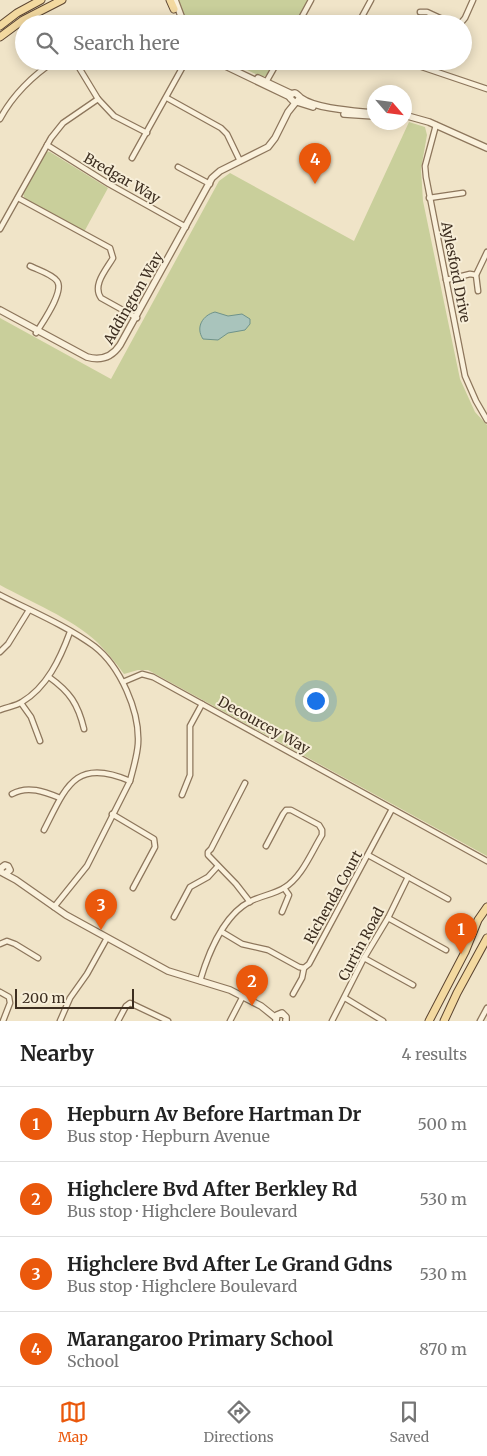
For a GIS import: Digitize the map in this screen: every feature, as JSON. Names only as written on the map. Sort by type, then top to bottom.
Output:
[{"type":"main road","points":[[16,15],[41,0]]},
{"type":"main road","points":[[33,15],[62,0]]},
{"type":"main road","points":[[172,0],[174,9]]},
{"type":"main road","points":[[0,26],[15,15]]},
{"type":"main road","points":[[0,37],[15,26]]},
{"type":"main road","points":[[429,1021],[465,952],[478,920],[487,907]]},
{"type":"main road","points":[[444,1021],[487,938]]},
{"type":"street","points":[[172,0],[180,15]]},
{"type":"street","points":[[303,15],[312,0]]},
{"type":"street","points":[[363,15],[371,0]]},
{"type":"street","points":[[466,15],[473,0]]},
{"type":"street","points":[[174,9],[176,15]]},
{"type":"street","points":[[420,12],[427,12],[434,15]]},
{"type":"street","points":[[0,119],[2,111],[42,70]]},
{"type":"street","points":[[81,70],[98,99],[114,116],[147,133]]},
{"type":"street","points":[[132,158],[181,70]]},
{"type":"street","points":[[235,70],[265,83]]},
{"type":"street","points":[[240,70],[290,96],[297,93],[297,100],[335,109],[367,113]]},
{"type":"street","points":[[265,83],[273,70]]},
{"type":"street","points":[[431,70],[487,89]]},
{"type":"street","name":"Addington Way","points":[[288,112],[290,96]]},
{"type":"street","points":[[167,98],[221,128],[227,134],[240,161]]},
{"type":"street","points":[[0,229],[47,146],[63,123],[98,99]]},
{"type":"street","name":"Addington Way","points":[[0,312],[87,360],[103,361],[110,359],[118,352],[210,184],[224,170],[271,144],[288,112],[297,100]]},
{"type":"street","points":[[412,120],[435,127],[487,150]]},
{"type":"street","name":"Aylesford Drive","points":[[435,127],[425,166],[429,198],[465,376],[487,420]]},
{"type":"street","name":"Bredgar Way","points":[[47,146],[109,184],[186,227]]},
{"type":"street","points":[[178,167],[210,184]]},
{"type":"street","points":[[429,198],[463,193]]},
{"type":"street","points":[[18,198],[110,248],[113,258],[98,284],[98,294],[101,298],[137,318]]},
{"type":"street","points":[[478,291],[476,275],[487,252]]},
{"type":"street","points":[[30,266],[57,280],[60,286],[59,294],[37,332]]},
{"type":"street","points":[[446,280],[470,274],[476,275]]},
{"type":"street","points":[[0,594],[95,647],[111,663],[123,682],[134,714],[138,743],[130,781],[87,866],[54,907]]},
{"type":"street","points":[[0,652],[8,644],[29,610]]},
{"type":"street","points":[[0,710],[21,703],[49,677],[59,660],[70,632]]},
{"type":"street","name":"Decourcey Way","points":[[123,682],[142,674],[153,677],[487,861]]},
{"type":"street","points":[[49,677],[61,686],[74,700],[84,729]]},
{"type":"street","points":[[21,703],[31,717],[40,741]]},
{"type":"street","points":[[182,795],[190,775],[190,726],[202,704]]},
{"type":"street","points":[[44,830],[60,798],[69,786],[86,773],[100,772],[116,775],[130,781]]},
{"type":"street","points":[[245,783],[208,855],[236,884],[250,902]]},
{"type":"street","points":[[12,794],[23,790],[33,790],[60,798]]},
{"type":"street","name":"Richenda Court","points":[[293,994],[302,978],[304,968],[309,964],[392,809]]},
{"type":"street","points":[[200,981],[206,960],[228,922],[250,902],[284,888],[300,873],[322,835],[322,830],[319,825],[291,810],[286,810],[282,814],[266,846]]},
{"type":"street","points":[[112,814],[154,839],[155,847],[133,888]]},
{"type":"street","points":[[368,855],[448,899]]},
{"type":"street","points":[[174,917],[190,887],[208,877],[218,866]]},
{"type":"street","points":[[2,870],[54,907],[168,971],[221,986],[243,996],[266,1010],[276,1019],[284,1014],[288,1020]]},
{"type":"street","name":"Curtin Road","points":[[332,1021],[408,877]]},
{"type":"street","points":[[282,912],[288,895],[284,888]]},
{"type":"street","points":[[388,918],[446,950]]},
{"type":"street","points":[[222,932],[242,944],[268,950],[304,968]]},
{"type":"street","points":[[60,1021],[70,998],[87,974],[107,938]]},
{"type":"street","points":[[0,944],[7,941],[38,958]]},
{"type":"street","points":[[364,958],[413,985]]},
{"type":"street","points":[[0,992],[9,997],[10,1003],[3,1021]]},
{"type":"street","points":[[230,1021],[243,996]]},
{"type":"street","points":[[344,998],[384,1021]]},
{"type":"street","points":[[118,1021],[126,1006],[130,1003],[168,1021]]},
{"type":"street","points":[[480,1021],[487,1008]]},
{"type":"green space","points":[[179,0],[308,0],[300,15],[184,15]]},
{"type":"green space","points":[[247,70],[270,70],[268,75],[262,77]]},
{"type":"green space","points":[[412,123],[425,127],[427,135],[421,169],[423,201],[460,379],[475,412],[487,425],[487,856],[148,670],[138,670],[124,674],[87,633],[63,618],[0,585],[0,318],[111,379],[219,181],[230,173],[354,241],[405,130],[412,130]]},
{"type":"green space","points":[[45,151],[50,152],[108,188],[84,232],[25,199],[23,194]]},
{"type":"water","points":[[215,312],[228,316],[242,314],[250,319],[250,324],[245,330],[228,333],[218,340],[203,339],[200,326],[207,316]]},
{"type":"place","name":"Marangaroo Primary School","points":[[315,184]]},
{"type":"place","name":"Highclere Bvd After Le Grand Gdns","points":[[101,930]]},
{"type":"place","name":"Hepburn Av Before Hartman Dr","points":[[461,954]]},
{"type":"place","name":"Highclere Bvd After Berkley Rd","points":[[252,1006]]}]
